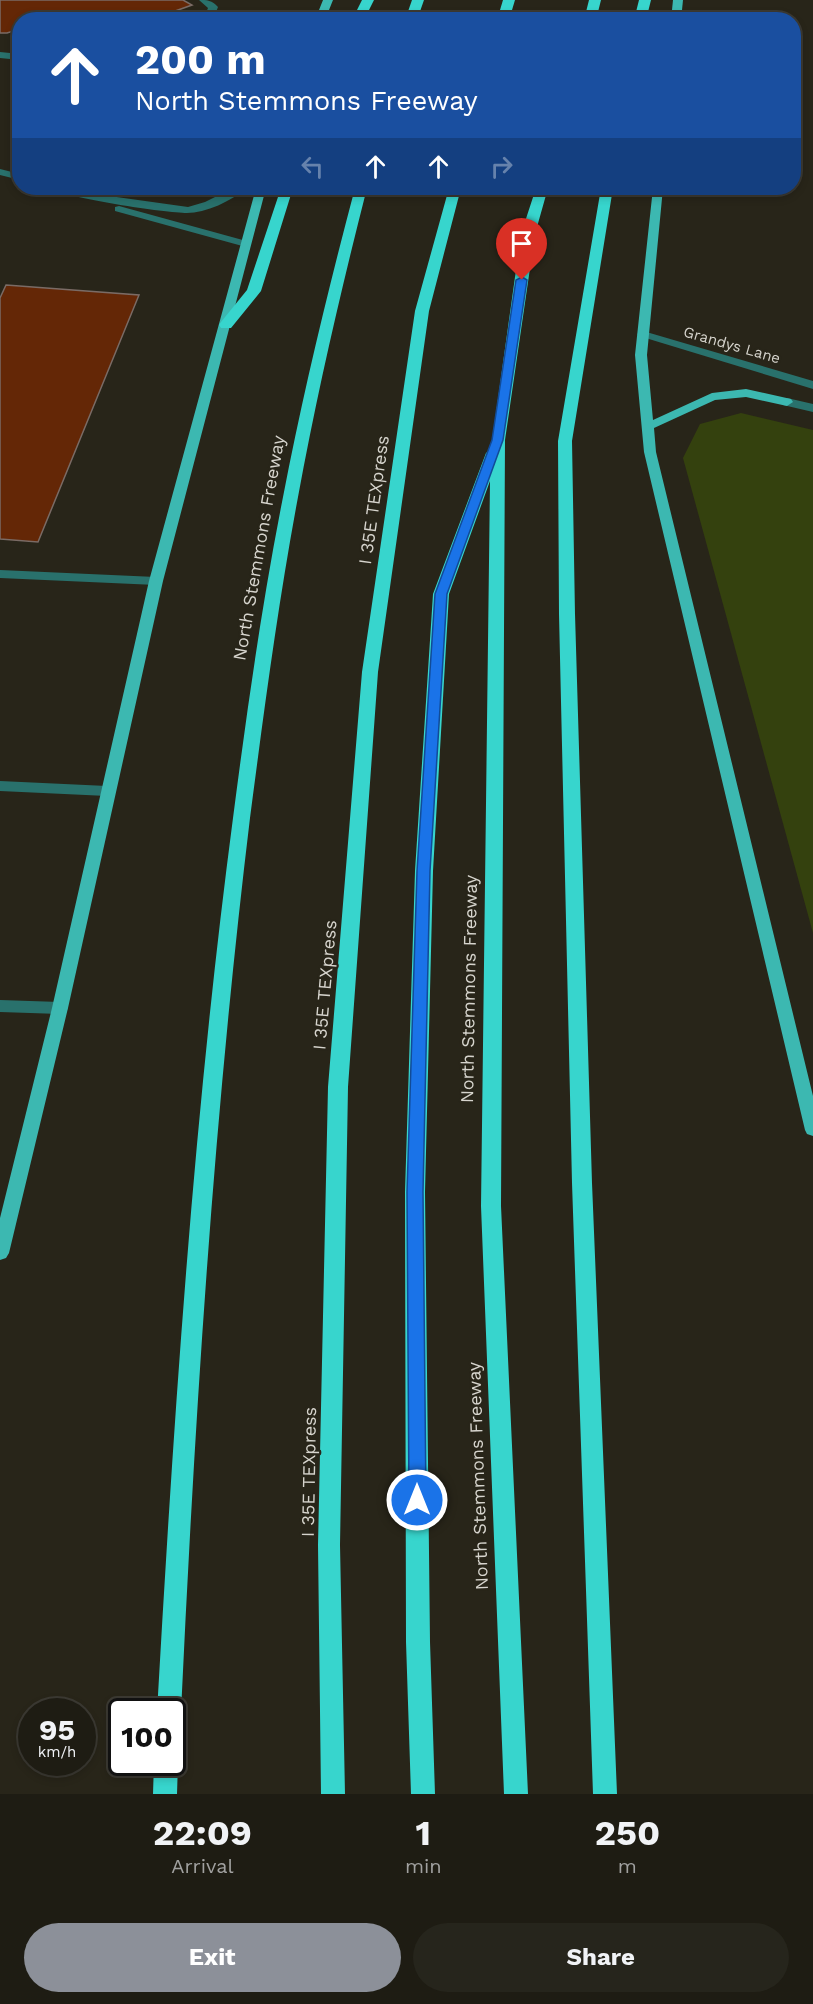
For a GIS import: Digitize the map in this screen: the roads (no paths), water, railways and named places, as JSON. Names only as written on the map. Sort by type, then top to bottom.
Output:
[{"type":"highway","points":[[226,325],[254,291],[285,195]]},
{"type":"highway","name":"North Stemmons Freeway","points":[[170,1698],[180,1485],[200,1222],[220,1008],[242,825],[272,602],[299,456],[323,338],[359,195]]},
{"type":"highway","name":"I 35E TEXpress","points":[[333,1794],[329,1545],[337,1099],[340,1052],[370,672],[422,312],[453,195]]},
{"type":"highway","name":"North Stemmons Freeway","points":[[516,1794],[491,1206],[498,440],[528,234],[540,195]]},
{"type":"highway","points":[[605,1794],[582,1182],[567,614],[565,441],[606,195]]},
{"type":"highway","points":[[423,1794],[418,1642],[415,1192],[423,871],[441,594],[498,440]]},
{"type":"highway","points":[[165,1794],[166,1776]]},
{"type":"main road","points":[[0,1253],[60,1008],[156,581],[259,195]]},
{"type":"main road","points":[[657,195],[641,355],[650,452],[813,1130]]},
{"type":"main road","points":[[647,428],[712,397],[746,393],[787,402]]},
{"type":"street","points":[[204,0],[213,7],[211,12]]},
{"type":"street","points":[[84,195],[188,210],[202,208],[228,195]]},
{"type":"street","points":[[88,196],[116,208],[246,244]]},
{"type":"street","name":"Grandys Lane","points":[[643,334],[813,385]]},
{"type":"street","points":[[787,402],[813,408]]},
{"type":"street","points":[[0,574],[156,581]]},
{"type":"street","points":[[0,786],[107,791]]},
{"type":"street","points":[[0,1006],[60,1008]]}]
